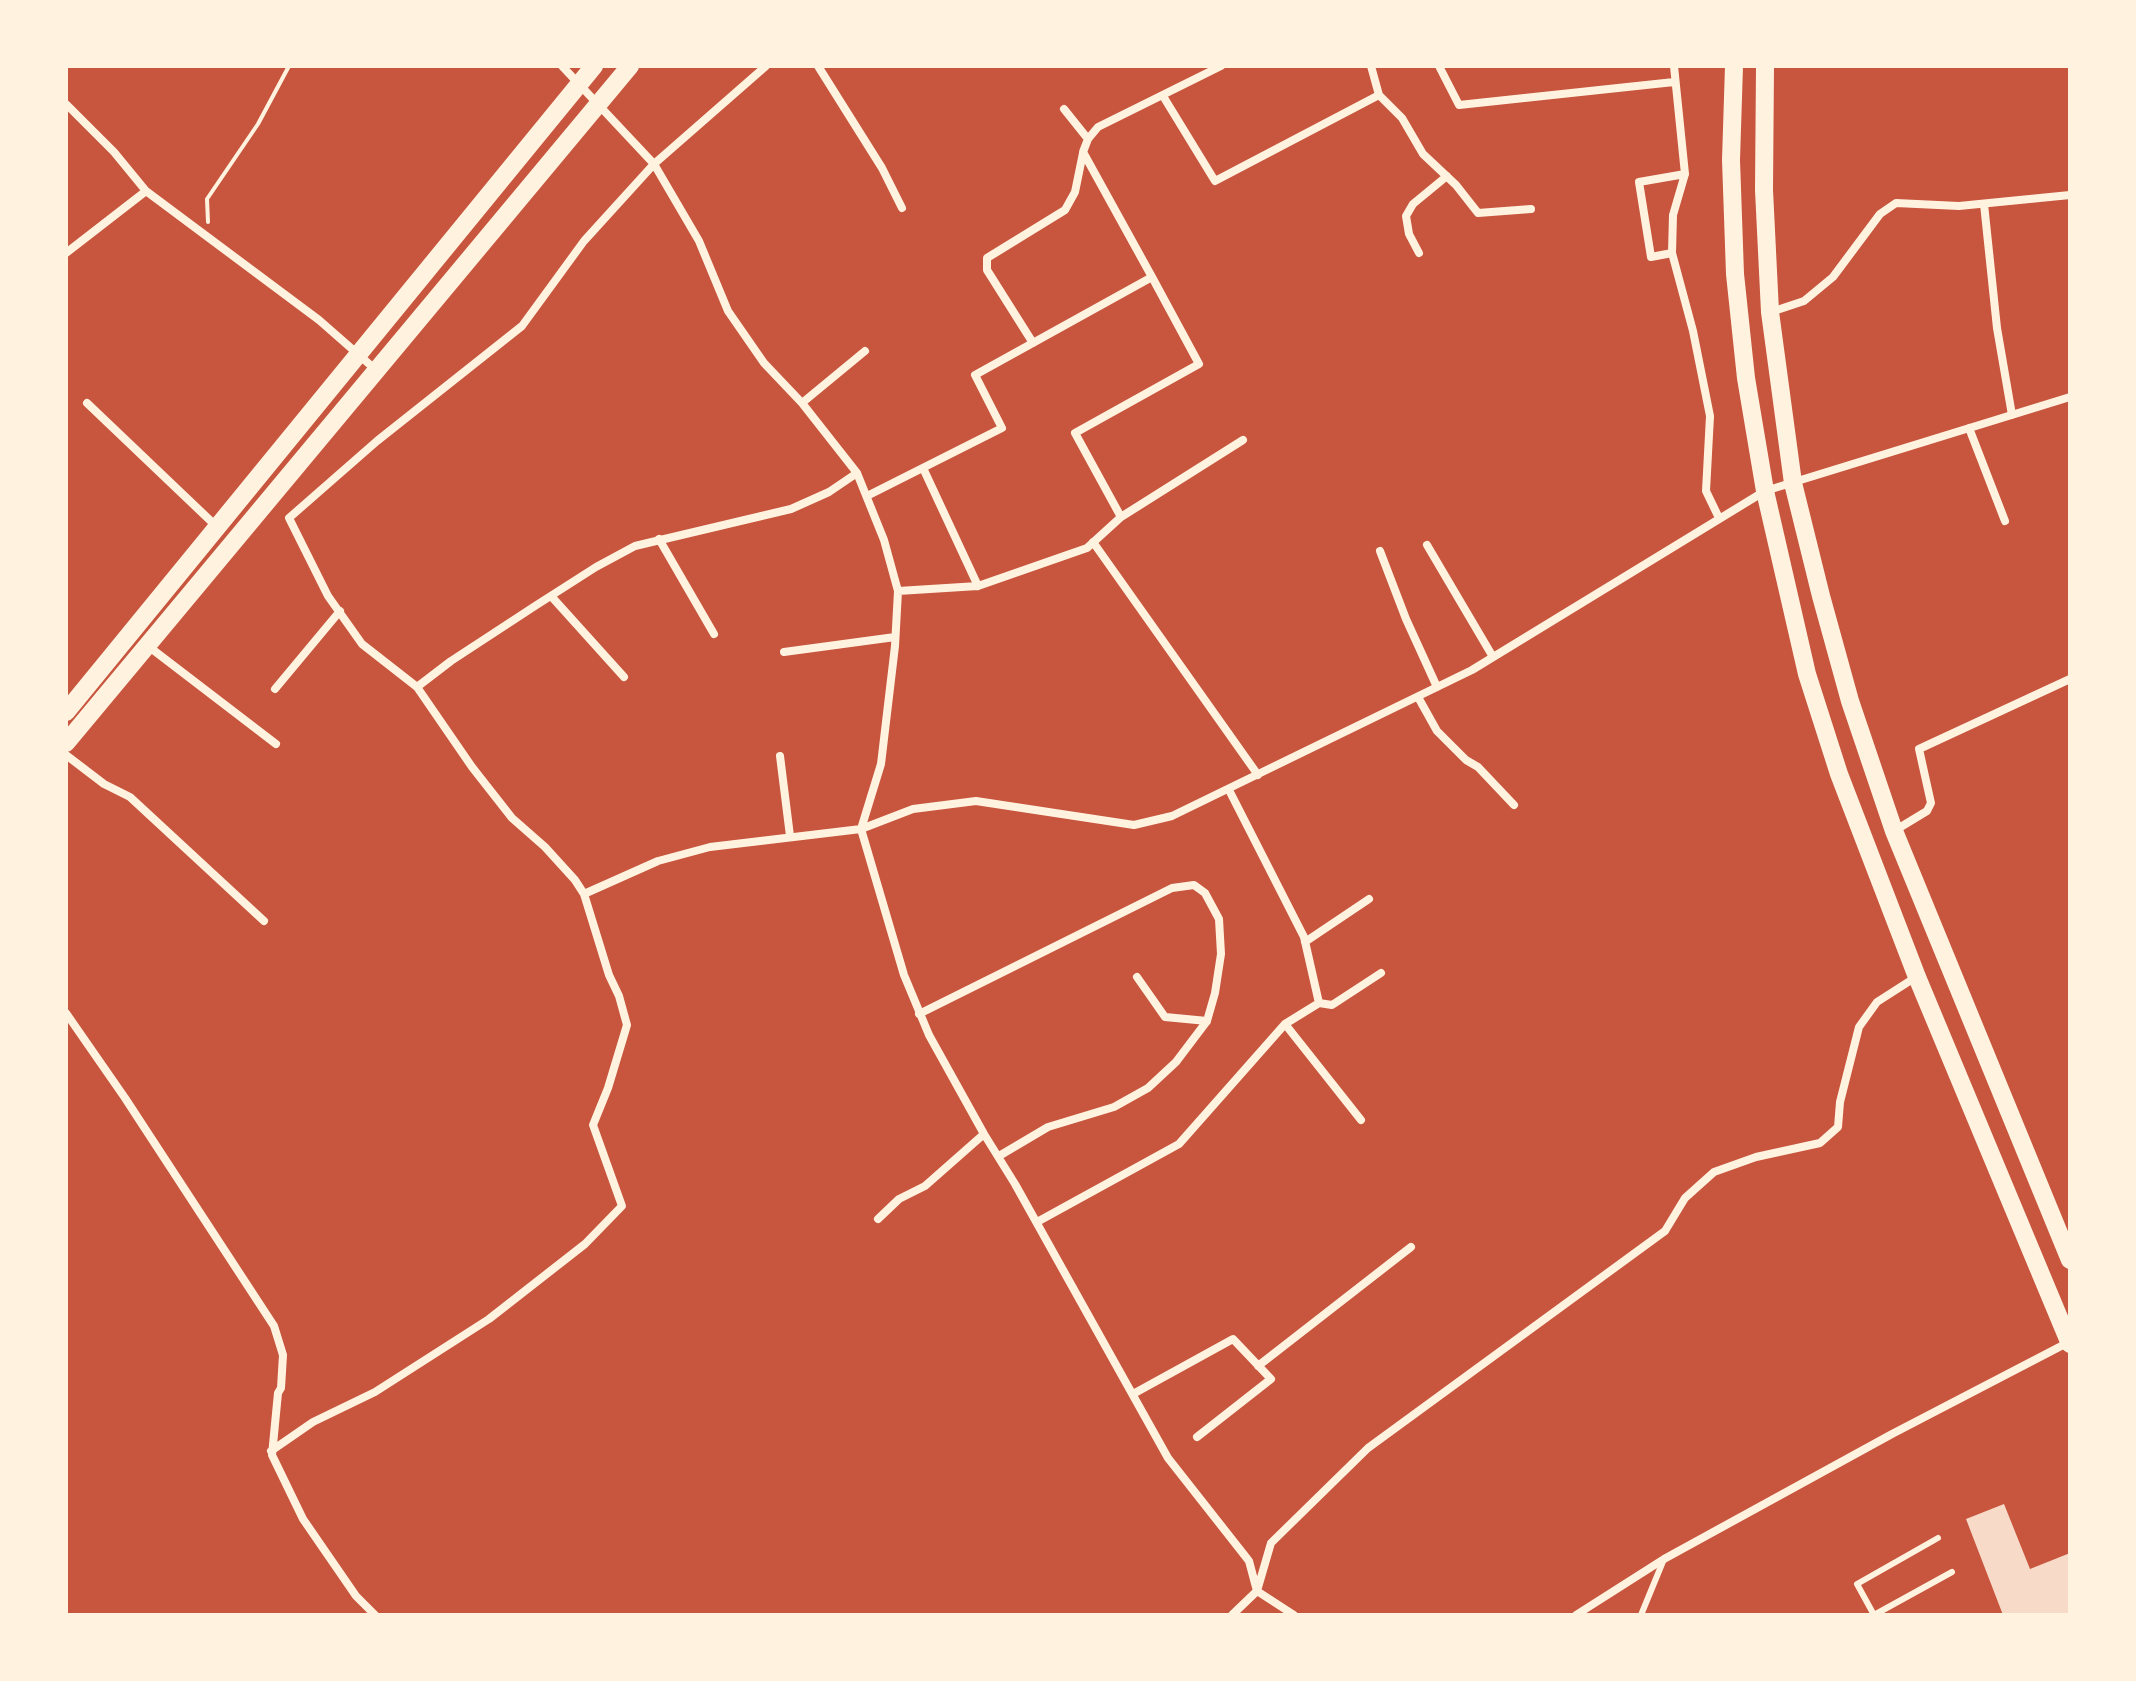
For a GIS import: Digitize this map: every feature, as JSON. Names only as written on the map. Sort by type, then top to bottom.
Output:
[{"type":"highway","points":[[66,712],[594,66]]},
{"type":"highway","points":[[66,743],[630,66]]},
{"type":"highway","points":[[1734,66],[1731,160],[1735,274],[1746,378],[1765,491],[1807,674],[1839,774],[1917,977],[2070,1343]]},
{"type":"highway","points":[[1765,66],[1764,190],[1770,312],[1793,483],[1821,596],[1850,701],[1894,831],[2070,1260]]},
{"type":"street","points":[[562,66],[654,164],[699,241],[728,311],[764,363],[802,403],[857,473],[884,540],[898,591],[881,764],[861,829],[884,913],[919,1014],[1168,1458],[1249,1561],[1257,1591],[1294,1615]]},
{"type":"street","points":[[271,1451],[313,1422],[375,1392],[489,1319],[585,1244],[622,1206],[593,1125],[627,1025],[584,894],[575,880],[545,847],[512,818],[472,767],[417,687],[362,644],[328,596],[289,518],[377,441],[522,326],[584,241],[654,164],[766,66]]},
{"type":"street","points":[[818,66],[882,168],[902,208]]},
{"type":"street","points":[[1033,343],[987,270],[987,258],[1065,210],[1075,192],[1088,139],[1098,127],[1221,66]]},
{"type":"street","points":[[1371,66],[1379,95],[1402,118],[1423,154],[1447,176],[1478,213],[1531,209]]},
{"type":"street","points":[[1439,66],[1459,105],[1674,82]]},
{"type":"street","points":[[1674,66],[1685,174],[1673,215],[1672,253],[1693,331],[1710,416],[1706,491],[1719,518]]},
{"type":"street","points":[[1163,96],[1215,181],[1379,95]]},
{"type":"street","points":[[66,104],[114,152],[146,191],[319,320],[376,371]]},
{"type":"street","points":[[1064,109],[1088,139]]},
{"type":"street","points":[[1083,152],[1199,364],[1075,433],[1121,517]]},
{"type":"street","points":[[1672,253],[1651,257],[1639,182],[1685,174]]},
{"type":"street","points":[[1419,253],[1409,234],[1406,216],[1413,204],[1447,176]]},
{"type":"street","points":[[66,253],[146,191]]},
{"type":"street","points":[[1770,312],[1804,301],[1833,277],[1880,214],[1896,203],[1959,206],[2070,195]]},
{"type":"street","points":[[1984,204],[1997,328],[2012,415]]},
{"type":"street","points":[[867,496],[1002,428],[975,375],[1152,277]]},
{"type":"street","points":[[802,403],[865,351]]},
{"type":"street","points":[[584,894],[658,861],[710,847],[861,829],[913,809],[976,801],[1134,825],[1172,816],[1418,697],[1493,657],[1765,491],[2070,397]]},
{"type":"street","points":[[87,403],[217,526]]},
{"type":"street","points":[[1969,428],[2005,521]]},
{"type":"street","points":[[898,591],[978,586],[1087,548],[1121,517],[1243,440]]},
{"type":"street","points":[[923,468],[978,586]]},
{"type":"street","points":[[417,687],[451,661],[551,596],[635,546],[791,509],[829,492],[857,473]]},
{"type":"street","points":[[659,539],[714,634]]},
{"type":"street","points":[[1093,542],[1258,775]]},
{"type":"street","points":[[1427,545],[1493,657]]},
{"type":"street","points":[[1380,551],[1437,687]]},
{"type":"street","points":[[551,596],[624,677]]},
{"type":"street","points":[[275,689],[340,611]]},
{"type":"street","points":[[784,652],[895,637]]},
{"type":"street","points":[[147,645],[276,744]]},
{"type":"street","points":[[1894,831],[1927,811],[1931,803],[1919,749],[2070,679]]},
{"type":"street","points":[[1418,697],[1437,731],[1466,760],[1478,767],[1514,805]]},
{"type":"street","points":[[66,755],[104,784],[130,797],[264,921]]},
{"type":"street","points":[[780,756],[790,836]]},
{"type":"street","points":[[1229,790],[1305,942],[1319,1003]]},
{"type":"street","points":[[919,1014],[1172,888],[1194,885],[1205,893],[1219,919],[1221,954],[1215,993],[1207,1021],[1176,1062],[1148,1088],[1114,1107],[1048,1127],[999,1156]]},
{"type":"street","points":[[1305,942],[1369,899]]},
{"type":"street","points":[[1037,1222],[1179,1144],[1285,1024],[1319,1003],[1332,1005],[1381,973]]},
{"type":"street","points":[[1137,977],[1165,1017],[1207,1021]]},
{"type":"street","points":[[1232,1615],[1257,1591],[1271,1543],[1368,1448],[1665,1231],[1685,1198],[1714,1172],[1756,1157],[1820,1143],[1838,1127],[1840,1102],[1859,1027],[1877,1002],[1917,977]]},
{"type":"street","points":[[66,1013],[274,1326],[283,1355],[271,1451],[303,1519],[356,1596],[375,1615]]},
{"type":"street","points":[[1285,1024],[1361,1120]]},
{"type":"street","points":[[878,1219],[899,1199],[925,1186],[984,1134]]},
{"type":"street","points":[[1258,1366],[1411,1247]]},
{"type":"street","points":[[1133,1394],[1233,1339],[1271,1379],[1197,1437]]},
{"type":"street","points":[[1576,1615],[1664,1559],[1892,1434],[2070,1343]]},
{"type":"lane","points":[[1938,1538],[1857,1584],[1874,1615],[1952,1572]]},
{"type":"lane","points":[[1641,1615],[1664,1559]]},
{"type":"path","points":[[208,240],[207,199],[258,124],[289,66]]},
{"type":"building","points":[[2004,1504],[2030,1569],[2070,1553],[2070,1615],[2003,1615],[1966,1519]]}]
